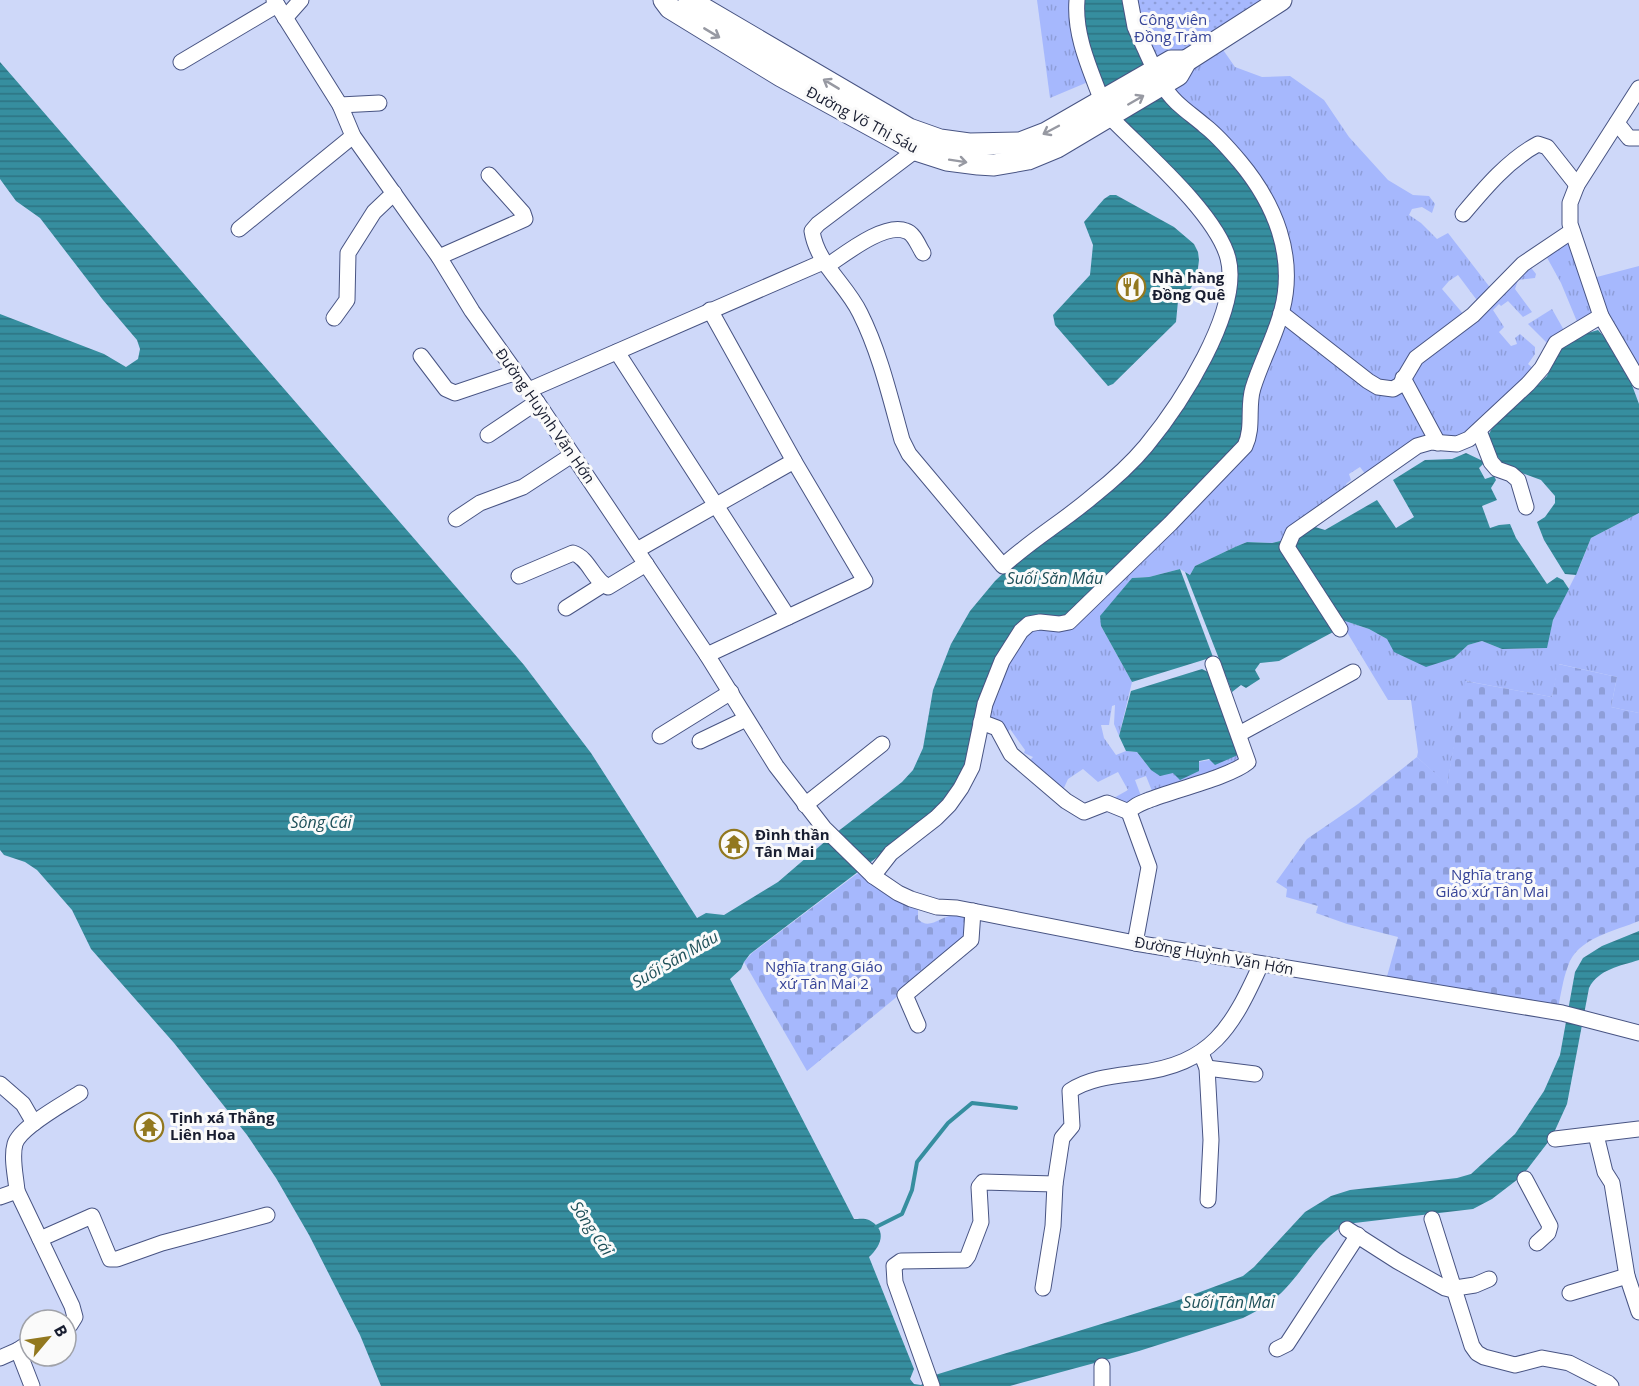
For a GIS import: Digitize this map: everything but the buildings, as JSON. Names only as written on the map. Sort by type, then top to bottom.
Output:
[{"type":"main road","name":"Đường Võ Thị Sáu","points":[[664,0],[670,8],[781,76],[916,150],[947,160],[994,165],[1028,159],[1057,147],[1106,109]]},
{"type":"main road","name":"Đường Võ Thị Sáu","points":[[689,0],[871,108],[909,129],[940,140],[985,145],[1020,144],[1106,109]]},
{"type":"main road","points":[[1106,109],[1159,78],[1171,62],[1186,61],[1281,0]]},
{"type":"street","points":[[285,18],[301,0]]},
{"type":"street","points":[[916,150],[818,224],[812,231],[813,241],[825,264],[859,310],[869,331],[902,440],[909,454],[1003,566],[1094,496],[1146,446],[1205,355],[1222,320],[1229,297],[1231,278],[1228,258],[1209,222],[1196,203],[1106,109],[1084,53],[1078,29],[1077,0]]},
{"type":"street","points":[[873,876],[891,853],[936,818],[949,806],[962,788],[972,767],[985,704],[1002,661],[1021,631],[1029,624],[1069,622],[1170,524],[1245,446],[1250,436],[1253,389],[1281,313],[1287,261],[1277,222],[1268,203],[1242,165],[1206,126],[1185,110],[1159,78],[1135,27],[1130,0]]},
{"type":"street","points":[[181,62],[275,3]]},
{"type":"street","name":"Đường Huỳnh Văn Hớn","points":[[275,3],[340,105],[353,136],[439,257],[472,311],[514,373],[533,396],[637,550],[731,692],[776,766],[824,828],[873,876],[898,893],[936,907],[973,911],[1135,943],[1562,1013],[1639,1033]]},
{"type":"street","points":[[1639,88],[1577,185],[1569,210],[1572,231],[1601,316],[1639,381]]},
{"type":"street","points":[[340,105],[379,103]]},
{"type":"street","points":[[1617,123],[1629,138],[1639,138]]},
{"type":"street","points":[[239,229],[353,136]]},
{"type":"street","points":[[1463,214],[1491,182],[1529,148],[1538,144],[1546,147],[1577,185]]},
{"type":"street","points":[[439,257],[525,219],[523,213],[489,175]]},
{"type":"street","points":[[333,318],[347,300],[348,253],[374,212],[394,193]]},
{"type":"street","points":[[488,435],[533,396],[617,352],[710,310],[825,264],[890,230],[906,230],[923,254]]},
{"type":"street","points":[[1281,313],[1377,387],[1393,389],[1400,385],[1416,358],[1473,315],[1523,264],[1572,231]]},
{"type":"street","points":[[707,655],[865,581],[794,461],[710,310]]},
{"type":"street","points":[[1340,630],[1287,547],[1291,536],[1406,452],[1424,443],[1457,444],[1464,442],[1479,431],[1528,384],[1542,368],[1556,344],[1601,316]]},
{"type":"street","points":[[617,352],[788,617]]},
{"type":"street","points":[[421,356],[446,389],[455,393],[514,373]]},
{"type":"street","points":[[1403,378],[1438,443]]},
{"type":"street","points":[[1479,431],[1491,462],[1497,469],[1511,474],[1518,480],[1526,507]]},
{"type":"street","points":[[456,519],[480,503],[523,487],[572,455]]},
{"type":"street","points":[[637,550],[794,461]]},
{"type":"street","points":[[519,576],[573,553],[584,560],[608,586],[646,564]]},
{"type":"street","points":[[566,608],[604,584]]},
{"type":"street","points":[[1129,812],[1137,805],[1215,778],[1248,762],[1213,664]]},
{"type":"street","points":[[1239,734],[1353,672]]},
{"type":"street","points":[[660,736],[731,692]]},
{"type":"street","points":[[700,741],[746,719]]},
{"type":"street","points":[[981,722],[997,728],[1011,754],[1071,805],[1088,811],[1107,803],[1129,812],[1148,858],[1149,867],[1135,943]]},
{"type":"street","points":[[805,805],[882,744]]},
{"type":"street","points":[[918,1025],[905,995],[970,940],[973,911]]},
{"type":"street","points":[[1042,1288],[1053,1226],[1055,1184],[1062,1138],[1072,1126],[1070,1091],[1106,1077],[1164,1070],[1201,1053],[1215,1040],[1241,1008],[1261,964]]},
{"type":"street","points":[[1201,1053],[1207,1068],[1211,1152],[1208,1200]]},
{"type":"street","points":[[1207,1068],[1255,1074]]},
{"type":"street","points":[[0,1084],[23,1104],[34,1123]]},
{"type":"street","points":[[73,1308],[17,1191],[14,1157],[15,1144],[19,1137],[34,1123],[80,1093]]},
{"type":"street","points":[[1556,1139],[1639,1129]]},
{"type":"street","points":[[1596,1135],[1605,1172],[1612,1183],[1627,1276],[1639,1312]]},
{"type":"street","points":[[1525,1179],[1550,1226],[1548,1233],[1537,1243]]},
{"type":"street","points":[[932,1386],[895,1282],[893,1273],[897,1263],[901,1261],[964,1260],[968,1256],[981,1222],[979,1187],[983,1182],[1055,1184]]},
{"type":"street","points":[[0,1197],[17,1191]]},
{"type":"street","points":[[40,1239],[92,1216],[110,1259],[117,1259],[162,1243],[267,1215]]},
{"type":"street","points":[[1432,1219],[1472,1346],[1477,1353],[1515,1365],[1542,1358],[1569,1363],[1611,1386]]},
{"type":"street","points":[[1277,1349],[1287,1344],[1352,1232],[1445,1288],[1475,1285],[1489,1279]]},
{"type":"street","points":[[1569,1293],[1627,1276]]},
{"type":"street","points":[[0,1358],[18,1349]]},
{"type":"street","points":[[1101,1386],[1102,1366]]},
{"type":"street","points":[[28,1368],[32,1386]]},
{"type":"green space","points":[[1037,0],[1073,0],[1088,82],[1050,98]]},
{"type":"green space","name":"Công viên Đồng Tràm","points":[[1134,0],[1270,0],[1188,54],[1156,63]]},
{"type":"green space","points":[[1219,44],[1235,67],[1262,77],[1290,76],[1324,100],[1349,137],[1388,180],[1413,195],[1429,196],[1435,204],[1432,213],[1422,207],[1412,209],[1409,215],[1437,239],[1448,233],[1492,290],[1479,303],[1458,275],[1449,281],[1442,289],[1465,316],[1402,371],[1430,438],[1366,475],[1360,467],[1349,474],[1351,480],[1346,484],[1348,488],[1284,540],[1272,543],[1247,542],[1195,566],[1190,575],[1180,569],[1149,577],[1132,578],[1120,593],[1101,626],[1132,682],[1119,736],[1114,724],[1115,705],[1112,706],[1109,725],[1101,725],[1104,738],[1116,755],[1126,751],[1137,752],[1151,770],[1233,756],[1237,754],[1234,747],[1239,746],[1239,763],[1178,784],[1152,791],[1146,776],[1135,780],[1141,796],[1127,804],[1112,799],[1128,790],[1118,772],[1098,782],[1083,769],[1068,779],[1063,790],[1028,762],[1033,757],[1024,753],[1025,750],[1010,729],[1005,737],[985,720],[990,699],[995,701],[1000,690],[996,688],[1024,634],[1255,400],[1286,311],[1171,89]]},
{"type":"green space","points":[[1570,239],[1596,314],[1578,324],[1561,283],[1545,254]]},
{"type":"green space","points":[[1529,265],[1536,274],[1535,278],[1518,280],[1515,289],[1532,312],[1523,317],[1508,301],[1501,306],[1499,304],[1493,310],[1504,327],[1499,332],[1511,346],[1517,344],[1515,338],[1520,334],[1535,347],[1535,354],[1528,364],[1535,370],[1465,437],[1441,439],[1409,377]]},
{"type":"green space","points":[[1639,266],[1639,372],[1605,314],[1593,278]]},
{"type":"green space","points":[[1552,309],[1565,332],[1549,345],[1528,324]]},
{"type":"green space","points":[[1639,513],[1639,713],[1611,707],[1617,677],[1559,664],[1552,697],[1466,681],[1447,785],[1417,757],[1411,700],[1388,700],[1339,619],[1369,629],[1387,639],[1454,658],[1468,645],[1482,641],[1502,649],[1546,648],[1553,620],[1591,538]]},
{"type":"green space","name":"Nghĩa trang Giáo xứ Tân Mai","points":[[1558,664],[1617,677],[1611,707],[1639,713],[1639,921],[1588,942],[1573,956],[1563,981],[1558,1008],[1386,980],[1398,937],[1347,924],[1316,913],[1318,906],[1286,897],[1287,889],[1276,882],[1307,839],[1358,804],[1417,757],[1447,784],[1465,681],[1552,697]]},
{"type":"green space","name":"Nghĩa trang Giáo xứ Tân Mai 2","points":[[858,873],[888,896],[918,910],[918,919],[926,924],[954,915],[968,919],[968,938],[807,1071],[744,962],[752,953]]},
{"type":"water","name":"Sông Cái","points":[[1082,0],[1125,0],[1136,45],[1258,197],[1278,242],[1281,285],[1241,443],[1067,618],[1026,619],[967,770],[945,802],[888,849],[750,954],[741,969],[730,979],[854,1219],[869,1220],[879,1228],[881,1238],[877,1248],[869,1257],[914,1369],[910,1379],[914,1384],[921,1385],[935,1375],[1176,1301],[1243,1276],[1305,1212],[1331,1196],[1350,1190],[1457,1178],[1471,1174],[1515,1134],[1544,1091],[1560,1055],[1575,972],[1583,958],[1602,946],[1639,931],[1639,960],[1604,972],[1589,988],[1567,1104],[1552,1137],[1522,1176],[1492,1199],[1473,1209],[1346,1224],[1328,1238],[1281,1293],[1243,1318],[1139,1351],[1010,1386],[381,1386],[360,1335],[309,1235],[276,1178],[247,1135],[174,1043],[91,949],[72,910],[37,870],[25,862],[4,855],[0,850],[0,314],[104,354],[126,367],[138,359],[140,349],[137,340],[40,218],[16,201],[0,179],[0,62],[524,665],[591,753],[697,918],[706,913],[724,915],[778,882],[828,839],[902,782],[913,770],[923,748],[933,690],[951,644],[970,611],[995,581],[1015,562],[1097,500],[1209,359],[1233,257],[1116,118],[1089,52]]},
{"type":"water","points":[[1110,195],[1116,195],[1174,227],[1194,244],[1199,260],[1197,276],[1191,288],[1178,301],[1176,322],[1113,384],[1108,386],[1055,325],[1053,315],[1090,275],[1093,245],[1084,222]]},
{"type":"water","points":[[1598,330],[1614,348],[1629,377],[1639,404],[1639,513],[1591,538],[1576,575],[1565,574],[1544,540],[1537,522],[1545,517],[1555,503],[1555,496],[1541,480],[1505,467],[1487,437],[1493,427],[1547,376],[1554,357],[1565,345],[1584,334]]},
{"type":"water","points":[[1466,453],[1485,462],[1479,468],[1485,479],[1494,476],[1496,480],[1491,488],[1497,500],[1482,506],[1490,528],[1510,524],[1516,538],[1547,584],[1557,577],[1563,580],[1569,589],[1553,620],[1547,648],[1502,649],[1482,641],[1468,645],[1454,658],[1426,667],[1394,652],[1387,639],[1369,629],[1339,619],[1292,545],[1312,526],[1325,530],[1377,500],[1396,528],[1414,517],[1393,480],[1425,460],[1452,459]]},
{"type":"water","points":[[1284,540],[1335,631],[1279,661],[1260,663],[1255,670],[1260,679],[1246,688],[1241,685],[1232,692],[1185,572],[1190,575],[1195,566],[1247,542],[1272,543]]},
{"type":"water","points":[[1180,569],[1213,657],[1132,682],[1101,626],[1100,616],[1132,578],[1149,577]]},
{"type":"water","points":[[1202,669],[1210,673],[1238,755],[1215,765],[1209,759],[1199,761],[1199,771],[1180,780],[1173,773],[1160,776],[1151,770],[1137,752],[1126,751],[1119,736],[1131,691]]},
{"type":"waterway","points":[[876,1227],[902,1214],[912,1190],[917,1162],[948,1123],[972,1103],[1016,1108]]},
{"type":"place","name":"Nhà hàng Đồng Quê","points":[[1131,287]]},
{"type":"place","name":"Đình thần Tân Mai","points":[[734,844]]},
{"type":"place","name":"Tịnh xá Thắng Liên Hoa","points":[[149,1127]]},
{"type":"water label","name":"Suối Săn Máu","points":[[1055,578]]},
{"type":"water label","name":"Suối Săn Máu","points":[[675,959]]},
{"type":"water label","name":"Suối Tân Mai","points":[[1229,1302]]}]
